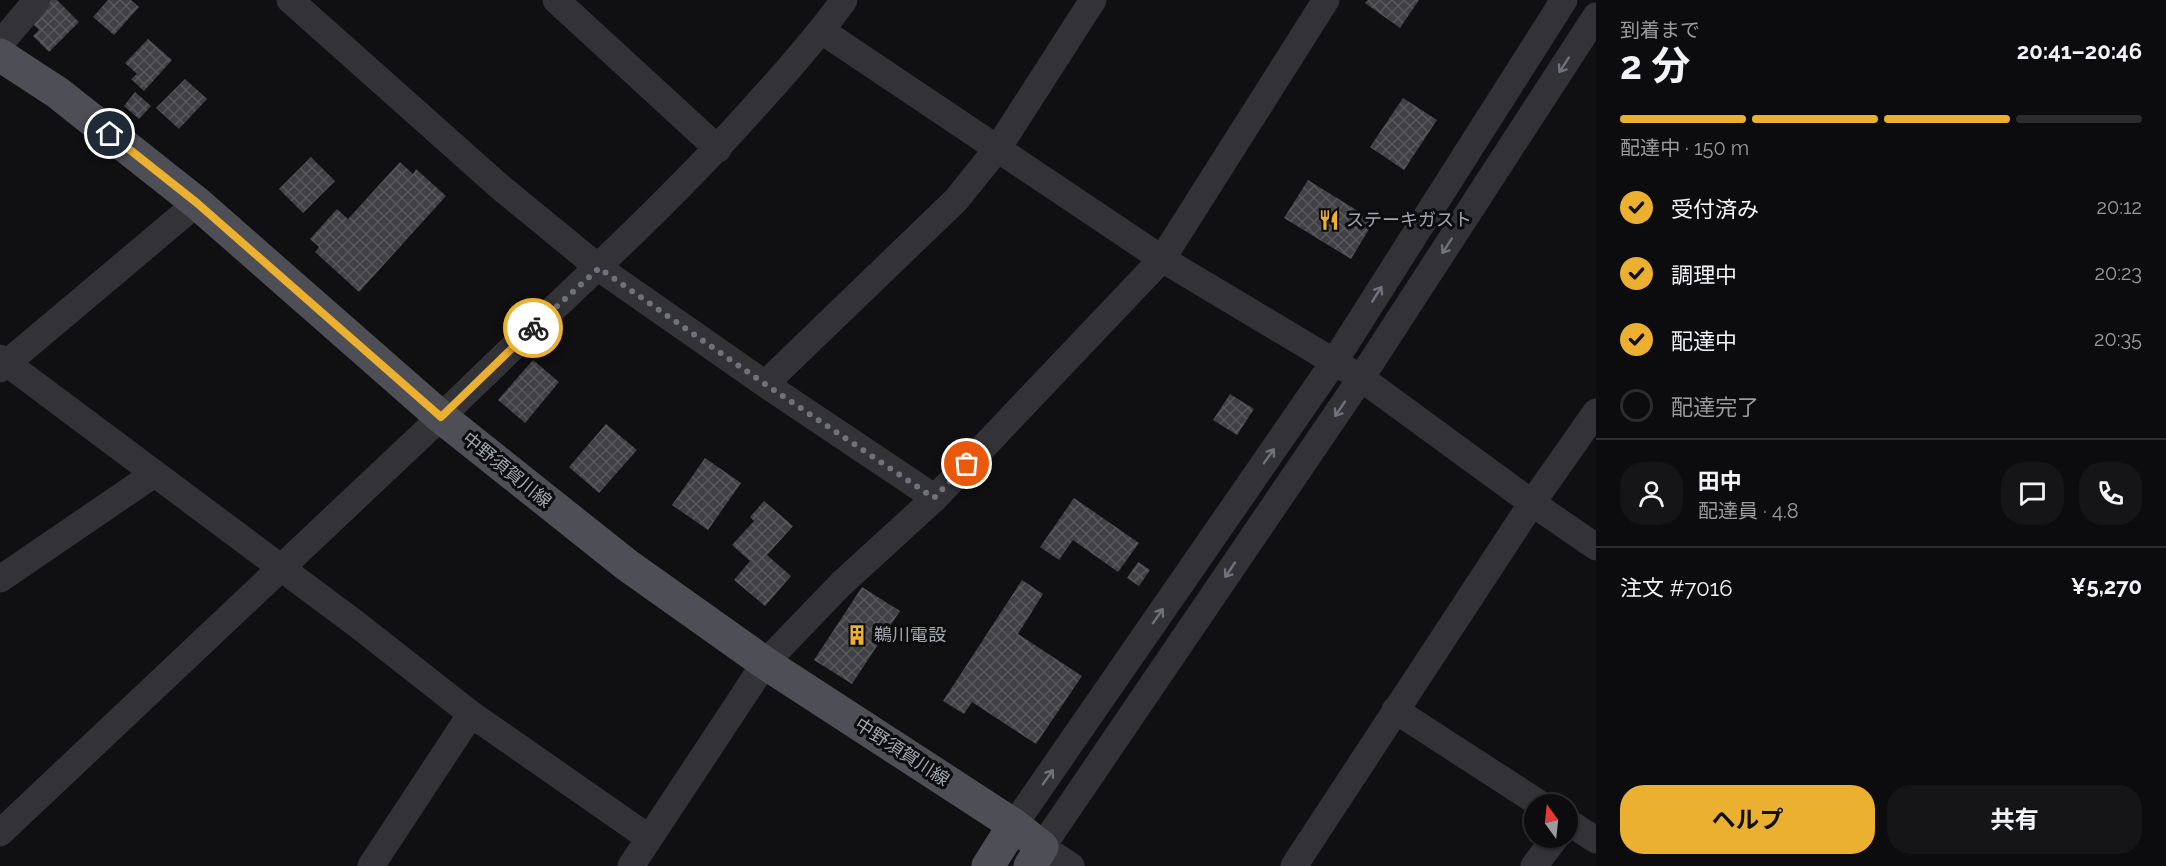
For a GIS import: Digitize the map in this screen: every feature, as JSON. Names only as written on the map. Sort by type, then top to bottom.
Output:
[{"type":"main road","name":"中野須賀川線","points":[[0,55],[58,93],[197,203],[441,417],[627,565],[765,663],[1014,825],[1036,857]]},
{"type":"main road","points":[[988,866],[1014,825]]},
{"type":"street","points":[[0,44],[37,0]]},
{"type":"street","points":[[290,0],[499,186],[599,268],[934,498]]},
{"type":"street","points":[[556,0],[718,149]]},
{"type":"street","points":[[0,833],[505,354],[599,268],[718,149],[822,31],[844,0]]},
{"type":"street","points":[[765,384],[956,200],[998,148],[1093,0]]},
{"type":"street","points":[[631,866],[765,663],[841,584],[934,498],[1162,259],[1326,0]]},
{"type":"street","points":[[1014,825],[1334,362],[1564,0]]},
{"type":"street","points":[[1071,866],[1036,857],[1361,378],[1596,16]]},
{"type":"street","points":[[822,31],[1162,259],[1361,378],[1532,503],[1596,546]]},
{"type":"street","points":[[197,203],[2,363],[280,568],[471,714],[649,838]]},
{"type":"street","points":[[1294,866],[1532,503],[1596,412]]},
{"type":"street","points":[[0,579],[154,474]]},
{"type":"street","points":[[1395,710],[1525,794]]},
{"type":"street","points":[[370,866],[471,714]]},
{"type":"street","points":[[1578,828],[1596,840]]},
{"type":"street","points":[[1534,866],[1548,848]]},
{"type":"building","points":[[48,0],[57,0],[79,22],[49,52],[33,36],[39,30],[29,20]]},
{"type":"building","points":[[108,0],[131,0],[139,7],[114,35],[93,17]]},
{"type":"building","points":[[1368,0],[1419,0],[1400,28],[1365,3]]},
{"type":"building","points":[[148,39],[172,60],[144,91],[131,79],[137,74],[125,63]]},
{"type":"building","points":[[185,79],[207,99],[179,129],[156,108]]},
{"type":"building","points":[[135,92],[151,106],[139,119],[124,106]]},
{"type":"building","points":[[1403,98],[1437,120],[1404,170],[1370,147]]},
{"type":"building","points":[[311,157],[335,181],[303,213],[279,189]]},
{"type":"building","points":[[400,162],[413,174],[416,169],[446,196],[359,292],[315,252],[319,247],[310,239],[337,209],[348,219]]},
{"type":"building","points":[[1308,180],[1374,221],[1351,259],[1284,218]]},
{"type":"building","points":[[533,360],[559,382],[525,423],[498,400]]},
{"type":"building","points":[[1230,394],[1254,409],[1237,435],[1213,420]]},
{"type":"building","points":[[606,424],[637,450],[599,493],[569,467]]},
{"type":"building","points":[[705,458],[741,483],[708,530],[672,505]]},
{"type":"building","points":[[1074,498],[1139,543],[1118,572],[1073,540],[1059,560],[1040,547]]},
{"type":"building","points":[[764,501],[793,526],[767,555],[791,576],[765,606],[734,580],[750,561],[732,545],[754,521],[750,517]]},
{"type":"building","points":[[1138,562],[1150,570],[1139,586],[1127,578]]},
{"type":"building","points":[[1022,580],[1043,594],[1018,634],[1082,676],[1036,744],[972,702],[964,714],[943,701]]},
{"type":"building","name":"鵜川電設","points":[[862,587],[900,611],[852,684],[814,660]]},
{"type":"way so far","points":[[533,328],[599,268],[934,498],[967,464]]},
{"type":"place","name":"ステーキガスト","points":[[1329,220]]},
{"type":"place","name":"鵜川電設","points":[[857,635]]},
{"type":"route","points":[[110,134],[197,203],[441,417],[533,328]]}]
